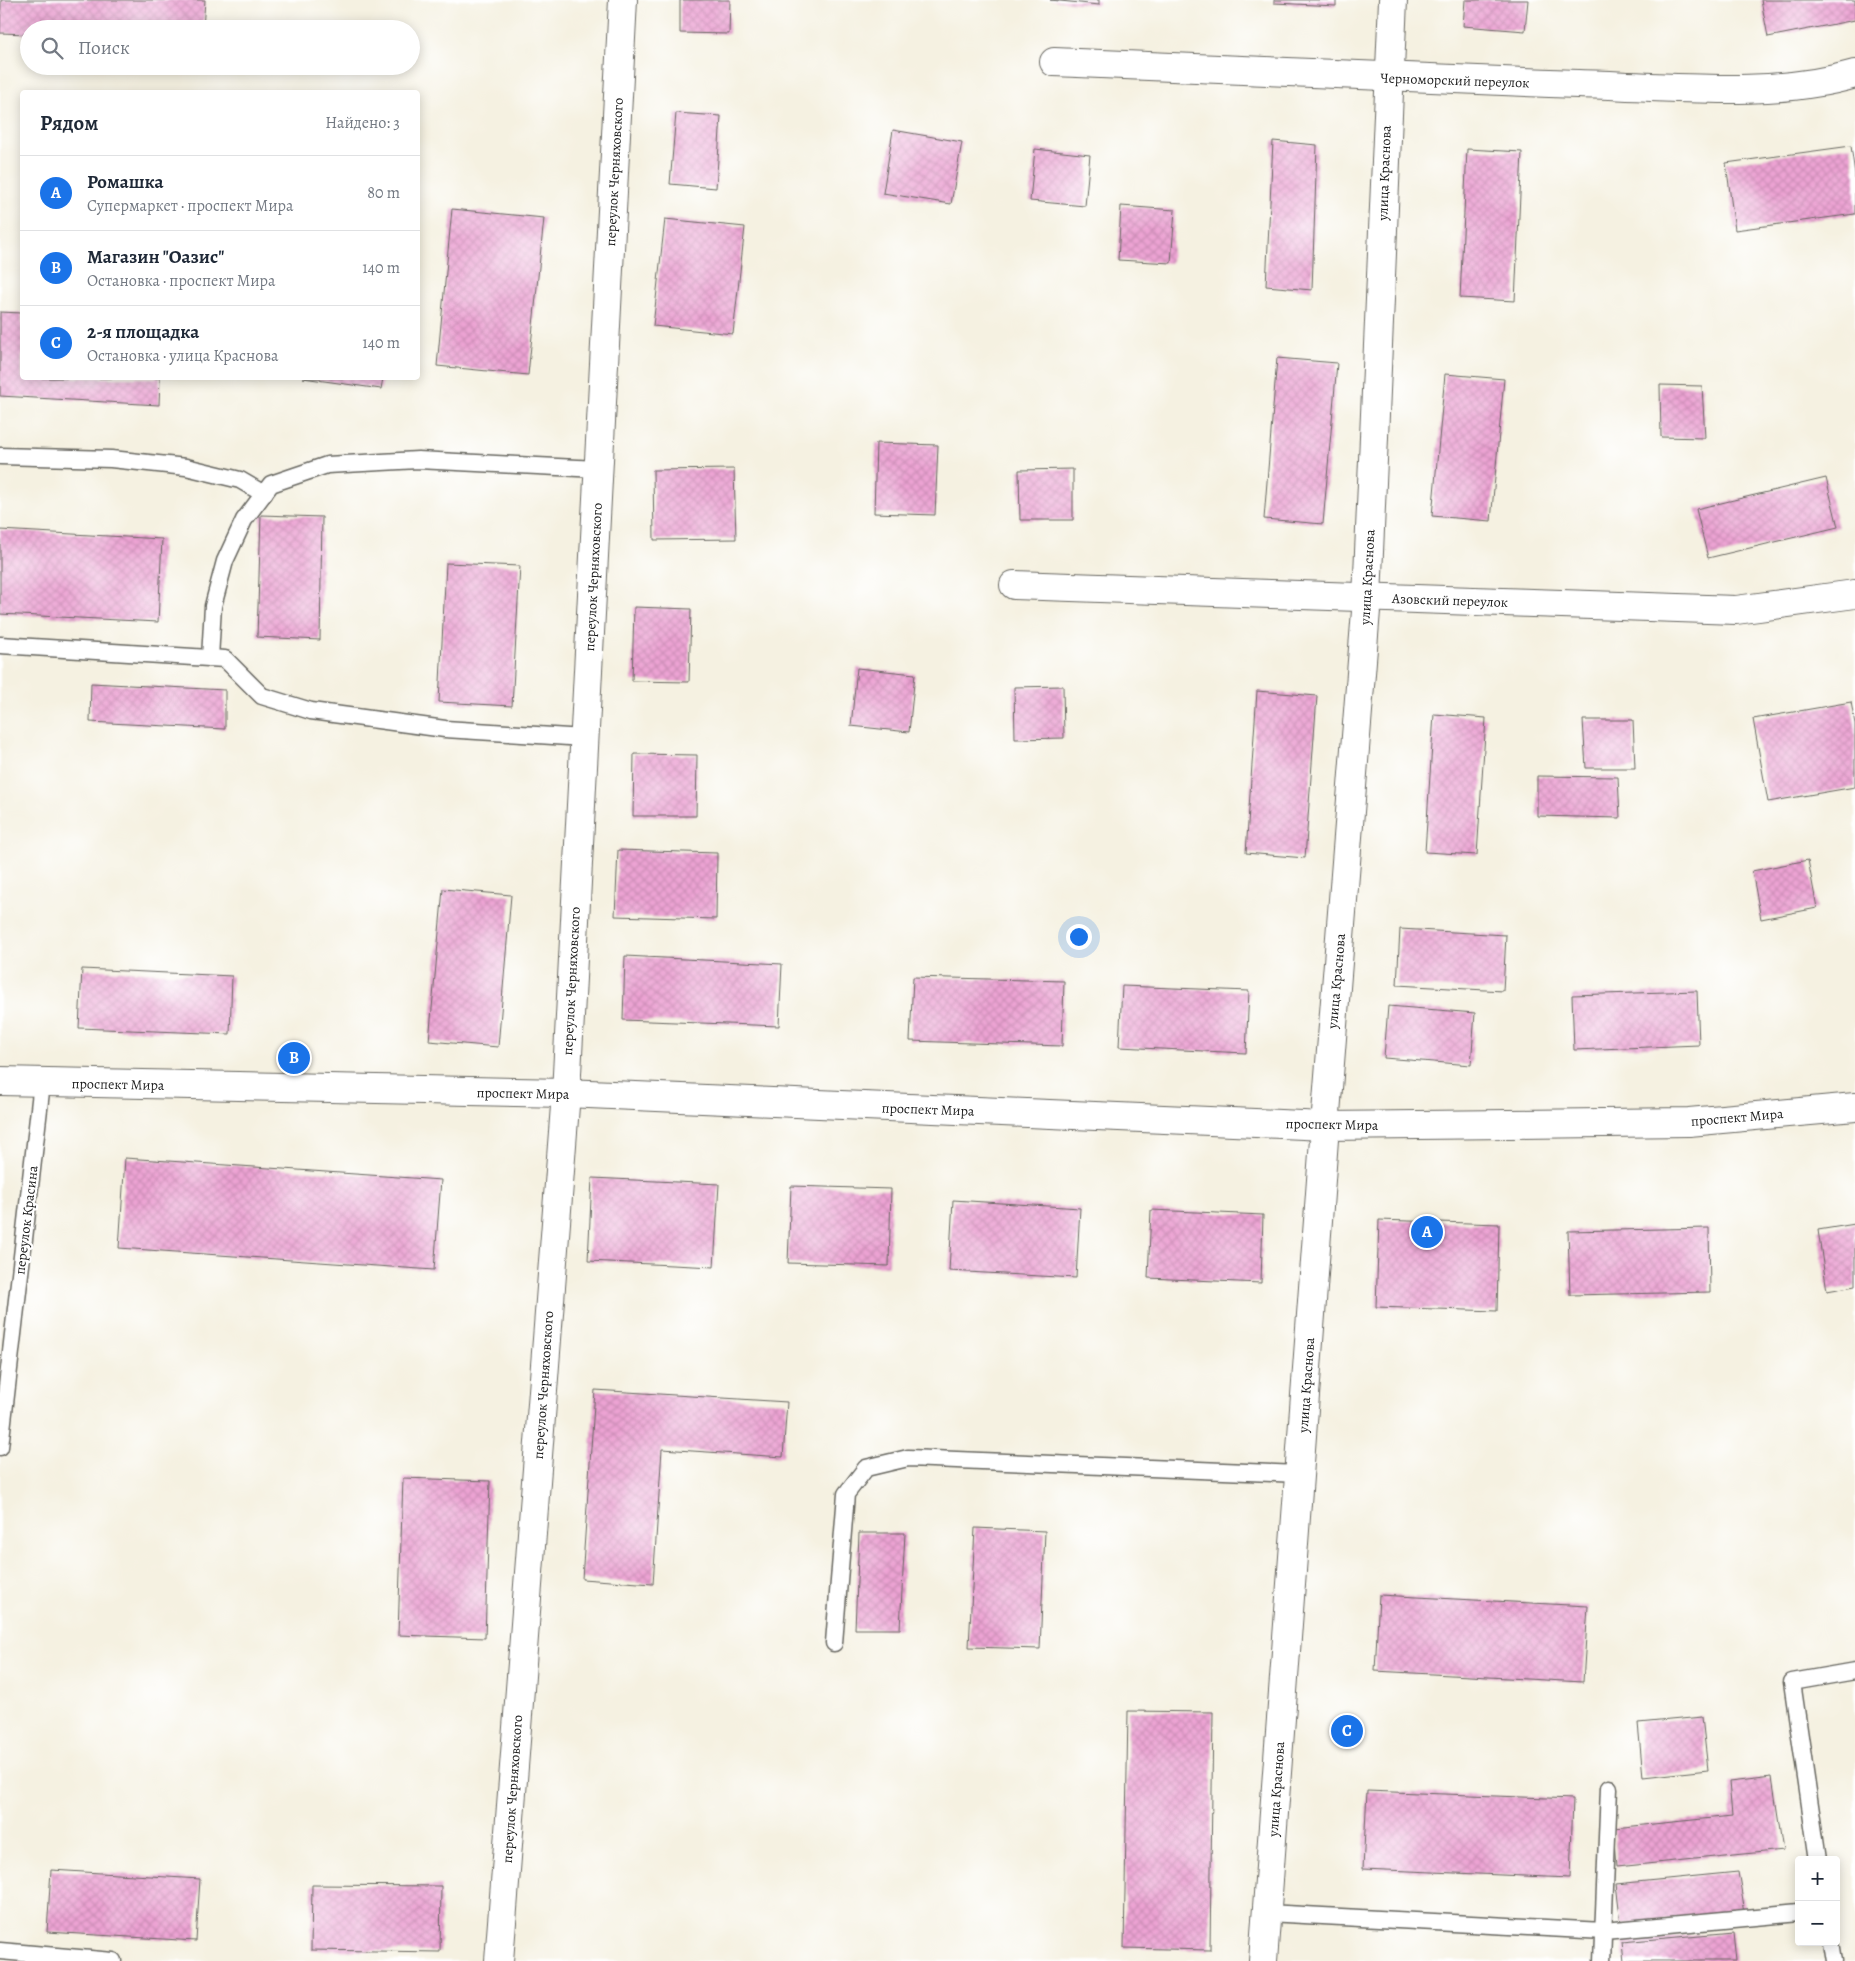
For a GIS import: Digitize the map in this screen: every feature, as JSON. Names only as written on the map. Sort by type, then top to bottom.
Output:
[{"type":"street","name":"переулок Черняховского","points":[[499,1961],[566,1093],[623,0]]},
{"type":"street","name":"улица Краснова","points":[[1263,1961],[1325,1126],[1367,598],[1388,78],[1393,0]]},
{"type":"street","name":"Черноморский переулок","points":[[1054,62],[1388,78],[1765,89],[1837,79],[1855,74]]},
{"type":"street","name":"Азовский переулок","points":[[1014,585],[1736,610],[1855,594]]},
{"type":"street","name":"проспект Мира","points":[[0,1081],[566,1093],[1325,1126],[1689,1122],[1855,1107]]},
{"type":"lane","points":[[0,456],[111,459],[186,467],[240,480],[264,494]]},
{"type":"lane","points":[[210,658],[213,606],[225,561],[244,520],[272,484],[327,465],[418,460],[598,469]]},
{"type":"lane","points":[[0,645],[225,659],[262,696],[311,711],[445,729],[584,738]]},
{"type":"lane","name":"переулок Красина","points":[[0,1447],[42,1083]]},
{"type":"lane","points":[[834,1643],[846,1494],[866,1468],[908,1458],[1299,1474]]},
{"type":"lane","points":[[1817,1856],[1792,1682],[1855,1672]]},
{"type":"lane","points":[[1602,1961],[1609,1788]]},
{"type":"lane","points":[[1267,1913],[1604,1931],[1795,1913]]},
{"type":"lane","points":[[1832,1946],[1834,1961]]},
{"type":"lane","points":[[0,1951],[113,1961]]},
{"type":"building","points":[[1,0],[205,0],[204,20],[20,20],[20,34],[0,33]]},
{"type":"building","points":[[680,0],[730,0],[729,34],[680,33]]},
{"type":"building","points":[[1050,0],[1099,0],[1099,5]]},
{"type":"building","points":[[1274,0],[1336,0],[1336,6],[1274,3]]},
{"type":"building","points":[[1465,0],[1528,0],[1525,31],[1463,26]]},
{"type":"building","points":[[1761,0],[1855,0],[1855,20],[1768,37]]},
{"type":"building","points":[[676,113],[721,116],[716,188],[670,184]]},
{"type":"building","points":[[893,130],[962,142],[951,204],[883,193]]},
{"type":"building","points":[[1273,141],[1317,145],[1312,290],[1266,286]]},
{"type":"building","points":[[1851,146],[1855,174],[1855,214],[1735,230],[1726,163]]},
{"type":"building","points":[[1035,149],[1090,155],[1085,206],[1030,201]]},
{"type":"building","points":[[1467,149],[1522,152],[1515,301],[1460,298]]},
{"type":"building","points":[[1121,206],[1175,210],[1171,263],[1118,260]]},
{"type":"building","points":[[452,209],[544,218],[528,375],[437,366]]},
{"type":"building","points":[[665,219],[745,227],[733,334],[653,326]]},
{"type":"building","points":[[0,312],[20,313],[20,380],[160,380],[159,405],[0,396]]},
{"type":"building","points":[[1277,358],[1337,363],[1323,524],[1264,519]]},
{"type":"building","points":[[1445,374],[1504,379],[1491,521],[1432,516]]},
{"type":"building","points":[[317,380],[383,380],[381,389]]},
{"type":"building","points":[[1660,385],[1702,386],[1705,438],[1661,437]]},
{"type":"building","points":[[876,443],[938,445],[935,515],[874,513]]},
{"type":"building","points":[[734,469],[736,539],[654,540],[653,470]]},
{"type":"building","points":[[1073,469],[1073,520],[1020,520],[1019,470]]},
{"type":"building","points":[[1826,478],[1838,527],[1708,558],[1696,509]]},
{"type":"building","points":[[261,515],[322,517],[320,640],[257,637]]},
{"type":"building","points":[[0,530],[162,539],[158,622],[0,614]]},
{"type":"building","points":[[446,563],[520,566],[512,706],[439,702]]},
{"type":"building","points":[[634,607],[691,609],[689,682],[632,681]]},
{"type":"building","points":[[857,668],[915,674],[909,732],[851,726]]},
{"type":"building","points":[[91,683],[225,690],[225,729],[90,722]]},
{"type":"building","points":[[1063,686],[1064,738],[1015,739],[1014,687]]},
{"type":"building","points":[[1257,691],[1317,696],[1305,858],[1246,853]]},
{"type":"building","points":[[1851,702],[1855,724],[1855,787],[1768,802],[1753,719]]},
{"type":"building","points":[[1434,714],[1486,718],[1477,855],[1425,852]]},
{"type":"building","points":[[1583,720],[1633,720],[1635,768],[1586,768]]},
{"type":"building","points":[[634,754],[697,755],[696,816],[633,816]]},
{"type":"building","points":[[1537,776],[1618,777],[1620,818],[1537,816]]},
{"type":"building","points":[[618,850],[717,853],[716,919],[615,916]]},
{"type":"building","points":[[1808,860],[1817,908],[1761,919],[1752,871]]},
{"type":"building","points":[[443,889],[511,895],[498,1047],[429,1041]]},
{"type":"building","points":[[1400,929],[1506,935],[1503,991],[1397,985]]},
{"type":"building","points":[[625,956],[782,964],[779,1026],[623,1020]]},
{"type":"building","points":[[82,969],[232,976],[230,1034],[79,1028]]},
{"type":"building","points":[[913,977],[1064,981],[1062,1046],[910,1041]]},
{"type":"building","points":[[1122,986],[1249,991],[1246,1053],[1119,1047]]},
{"type":"building","points":[[1697,991],[1699,1045],[1574,1050],[1572,995]]},
{"type":"building","points":[[1388,1006],[1475,1013],[1471,1065],[1384,1058]]},
{"type":"building","points":[[125,1158],[441,1180],[434,1270],[119,1248]]},
{"type":"building","points":[[592,1178],[719,1184],[714,1267],[588,1261]]},
{"type":"building","points":[[791,1186],[891,1189],[889,1266],[788,1263]]},
{"type":"building","points":[[953,1200],[1080,1208],[1076,1278],[949,1271]]},
{"type":"building","points":[[1151,1210],[1263,1215],[1261,1283],[1148,1278]]},
{"type":"building","points":[[1379,1220],[1499,1224],[1497,1311],[1376,1307]]},
{"type":"building","points":[[1855,1224],[1855,1286],[1827,1291],[1818,1230]]},
{"type":"building","points":[[1709,1228],[1710,1292],[1570,1295],[1568,1231]]},
{"type":"building","points":[[595,1390],[787,1402],[783,1457],[662,1449],[653,1584],[582,1579]]},
{"type":"building","points":[[403,1478],[490,1481],[485,1638],[398,1635]]},
{"type":"building","points":[[975,1528],[1045,1531],[1040,1649],[969,1647]]},
{"type":"building","points":[[859,1533],[905,1533],[900,1629],[855,1629]]},
{"type":"building","points":[[1379,1595],[1588,1606],[1583,1682],[1375,1671]]},
{"type":"building","points":[[1128,1711],[1213,1712],[1210,1950],[1124,1948]]},
{"type":"building","points":[[1702,1717],[1708,1770],[1643,1777],[1638,1723]]},
{"type":"building","points":[[1772,1777],[1783,1850],[1617,1867],[1614,1828],[1732,1816],[1729,1782]]},
{"type":"building","points":[[1367,1791],[1573,1799],[1570,1878],[1363,1869]]},
{"type":"building","points":[[51,1870],[200,1879],[196,1941],[47,1932]]},
{"type":"building","points":[[1738,1872],[1745,1913],[1621,1924],[1616,1884]]},
{"type":"building","points":[[312,1885],[441,1886],[440,1952],[311,1950]]},
{"type":"building","points":[[1733,1932],[1736,1961],[1624,1961],[1622,1942]]},
{"type":"place","name":"Магазин \"Оазис\"","points":[[294,1058]]},
{"type":"place","name":"Ромашка","points":[[1427,1232]]},
{"type":"place","name":"2-я площадка","points":[[1347,1731]]}]
